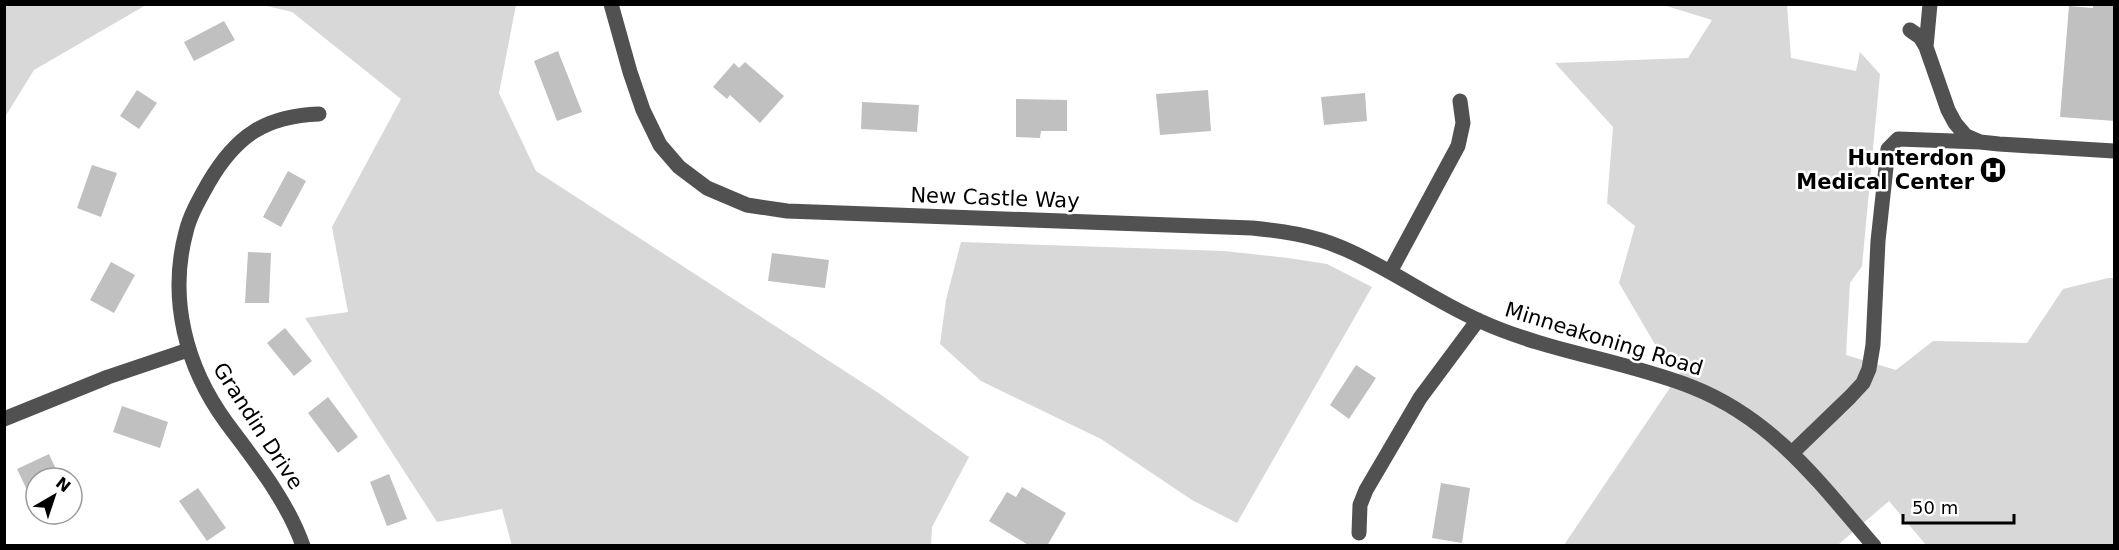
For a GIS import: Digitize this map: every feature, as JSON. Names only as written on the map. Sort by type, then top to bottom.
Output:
[{"type":"street","name":"New Castle Way","points":[[611,4],[643,110],[660,145],[679,167],[707,188],[747,205],[787,211],[1280,231],[1316,238],[1341,248],[1478,320]]},
{"type":"street","points":[[1926,47],[1930,4]]},
{"type":"street","points":[[1910,30],[1920,37],[1926,47],[1948,110],[1955,123],[1966,136],[1980,142]]},
{"type":"street","points":[[1390,272],[1458,146],[1463,123],[1460,101]]},
{"type":"street","name":"Grandin Drive","points":[[303,546],[277,494],[207,392],[188,350],[181,320],[179,273],[186,230],[203,193],[233,149],[255,129],[273,121],[296,115],[319,114]]},
{"type":"street","points":[[1793,452],[1863,383],[1869,369],[1873,345],[1878,241],[1888,149],[1898,139],[2115,151]]},
{"type":"street","points":[[1359,533],[1360,506],[1366,490],[1420,398],[1478,320]]},
{"type":"street","name":"Minneakoning Road","points":[[1478,320],[1513,336],[1660,376],[1693,387],[1724,402],[1762,426],[1793,452],[1874,546]]},
{"type":"street","points":[[4,419],[108,377],[188,350]]},
{"type":"shaded area","points":[[5,4],[146,5],[34,70],[5,117]]},
{"type":"shaded area","points":[[1660,4],[1787,5],[1791,58],[1856,71],[1860,52],[1880,74],[1862,266],[1850,283],[1846,355],[1896,370],[1933,341],[2027,343],[2063,289],[2114,278],[2114,545],[1926,545],[1889,501],[1839,545],[1564,545],[1688,361],[1660,353],[1619,283],[1635,226],[1607,203],[1613,127],[1555,63],[1688,58],[1712,20]]},
{"type":"shaded area","points":[[263,5],[516,5],[499,93],[536,171],[877,392],[969,457],[932,527],[931,545],[512,546],[502,509],[437,522],[305,318],[348,312],[332,227],[401,99],[292,12]]},
{"type":"shaded area","points":[[961,242],[1224,251],[1288,258],[1327,264],[1372,287],[1237,523],[1192,500],[1101,439],[981,381],[940,344],[946,300]]},
{"type":"building","points":[[2093,4],[2115,4],[2115,121],[2060,117],[2069,6],[2093,8]]},
{"type":"building","points":[[224,21],[235,40],[194,61],[184,42]]},
{"type":"building","points":[[558,51],[582,112],[557,121],[534,61]]},
{"type":"building","points":[[745,62],[784,96],[760,123],[730,95],[727,99],[713,87],[734,63],[739,68]]},
{"type":"building","points":[[137,90],[157,103],[139,129],[120,116]]},
{"type":"building","points":[[1208,90],[1211,131],[1160,135],[1156,94]]},
{"type":"building","points":[[1365,93],[1367,121],[1324,125],[1321,97]]},
{"type":"building","points":[[1016,99],[1067,100],[1067,131],[1041,131],[1040,138],[1016,137]]},
{"type":"building","points":[[862,102],[919,105],[917,132],[861,129]]},
{"type":"building","points":[[92,165],[117,173],[101,217],[77,208]]},
{"type":"building","points":[[288,171],[306,181],[281,227],[263,217]]},
{"type":"building","points":[[248,252],[271,253],[269,303],[245,303]]},
{"type":"building","points":[[772,253],[829,260],[825,288],[768,281]]},
{"type":"building","points":[[111,262],[135,275],[114,313],[90,300]]},
{"type":"building","points":[[285,328],[312,361],[294,376],[267,343]]},
{"type":"building","points":[[1356,365],[1376,378],[1349,419],[1330,405]]},
{"type":"building","points":[[328,397],[358,437],[338,453],[308,413]]},
{"type":"building","points":[[122,406],[168,422],[160,448],[113,432]]},
{"type":"building","points":[[49,454],[54,466],[24,466],[24,484],[17,469]]},
{"type":"building","points":[[389,474],[407,519],[387,526],[370,482]]},
{"type":"building","points":[[1441,483],[1470,488],[1462,543],[1432,538]]},
{"type":"building","points":[[1022,487],[1066,513],[1047,546],[1030,546],[989,521],[1007,492],[1016,497]]},
{"type":"building","points":[[198,488],[226,528],[207,541],[179,501]]},
{"type":"place","name":"Hunterdon Medical Center","points":[[1993,170]]}]
